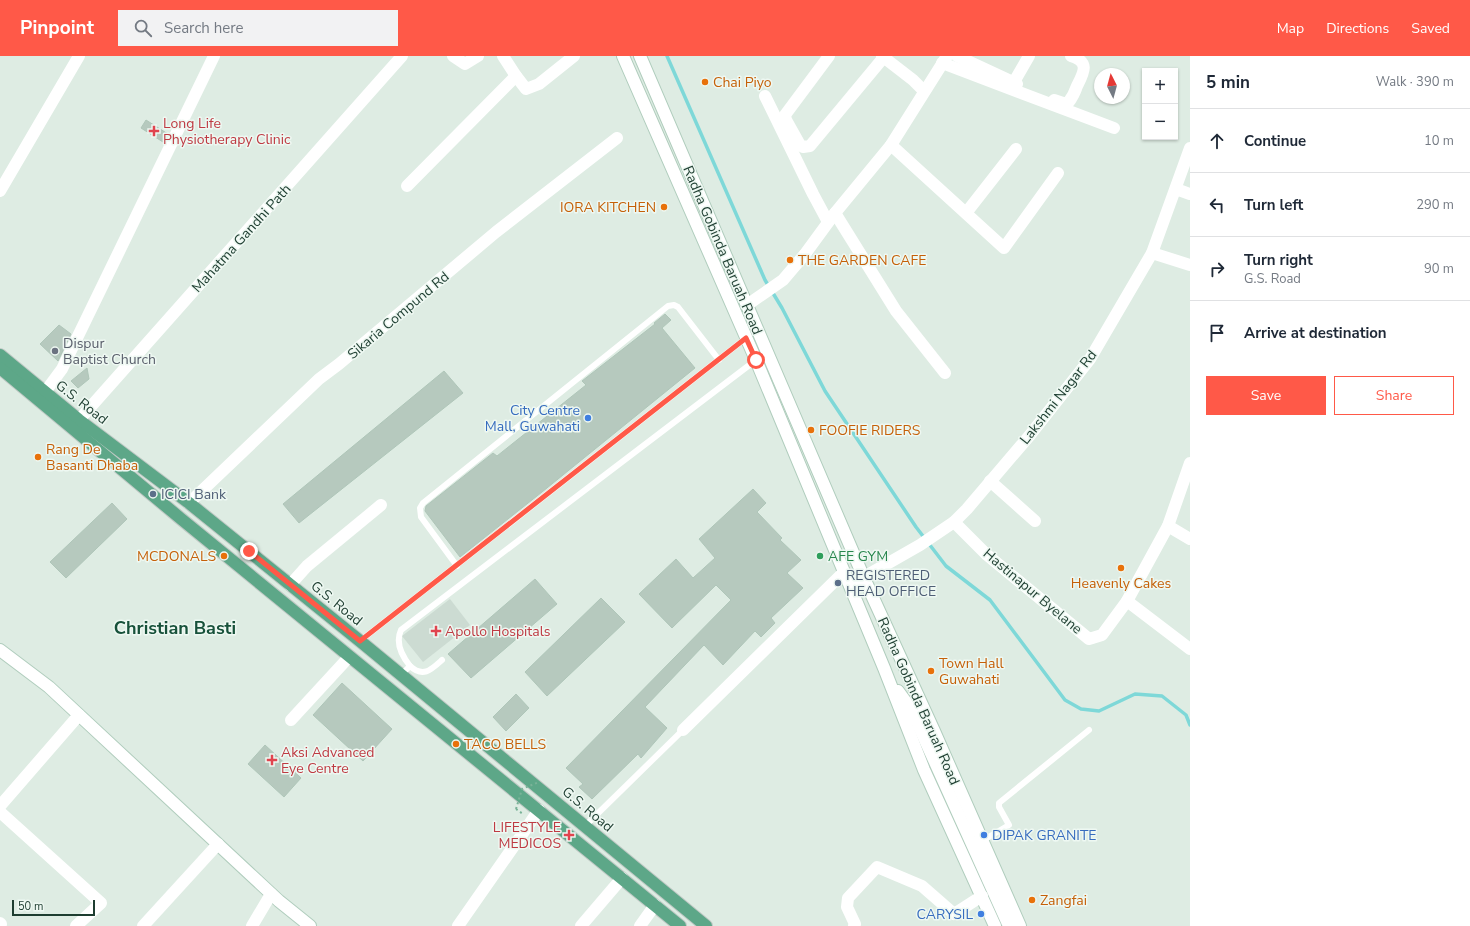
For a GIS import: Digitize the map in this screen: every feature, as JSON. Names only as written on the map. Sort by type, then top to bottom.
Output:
[{"type":"main road","name":"G.S. Road","points":[[0,355],[79,420],[190,503],[360,641],[399,665],[585,826],[706,926]]},
{"type":"main road","name":"G.S. Road","points":[[1,374],[680,926]]},
{"type":"street","points":[[0,192],[79,56]]},
{"type":"street","points":[[45,392],[62,369],[214,56]]},
{"type":"street","name":"Mahatma Gandhi Path","points":[[79,420],[402,56]]},
{"type":"street","points":[[453,56],[465,64],[478,56]]},
{"type":"street","points":[[503,56],[526,89],[539,84],[574,56]]},
{"type":"street","name":"Radha Gobinda Baruah Road","points":[[623,56],[756,360],[888,676],[924,770],[995,926]]},
{"type":"street","name":"Radha Gobinda Baruah Road","points":[[640,56],[864,578],[1020,926]]},
{"type":"street","points":[[829,56],[785,114],[786,120],[800,145],[803,147],[810,146],[883,57],[924,91]]},
{"type":"street","points":[[956,56],[970,59],[1049,99],[1063,103],[1068,103],[1084,70],[1083,63],[1071,56]]},
{"type":"street","points":[[1014,82],[1029,56]]},
{"type":"street","points":[[747,305],[783,280],[805,254],[831,218],[891,145],[945,60],[1114,128]]},
{"type":"street","points":[[407,186],[516,76]]},
{"type":"street","points":[[765,96],[813,194],[896,311],[945,373]]},
{"type":"street","name":"Sikaria Compund Rd","points":[[190,503],[319,379],[339,364],[501,228],[616,138]]},
{"type":"street","points":[[891,145],[1004,248],[1058,173]]},
{"type":"street","name":"Lakshmi Nagar Rd","points":[[850,585],[920,545],[954,522],[967,509],[1030,435],[1090,359],[1152,253],[1190,148]]},
{"type":"street","points":[[966,213],[1016,149]]},
{"type":"street","points":[[1176,190],[1190,194]]},
{"type":"street","points":[[1152,253],[1190,266]]},
{"type":"street","name":"Hastinapur Byelane","points":[[954,522],[986,554],[1089,639],[1102,635],[1127,601],[1168,526],[1190,463]]},
{"type":"street","points":[[990,481],[1035,521]]},
{"type":"street","points":[[290,585],[307,566],[381,505]]},
{"type":"street","points":[[1168,526],[1190,539]]},
{"type":"street","points":[[683,730],[844,572]]},
{"type":"street","points":[[1127,601],[1190,649]]},
{"type":"street","points":[[0,650],[50,687],[271,894],[310,926]]},
{"type":"street","points":[[291,720],[349,657]]},
{"type":"street","points":[[906,670],[913,713]]},
{"type":"street","points":[[888,676],[913,713],[1009,926]]},
{"type":"street","points":[[0,806],[80,715]]},
{"type":"street","points":[[458,926],[539,810]]},
{"type":"street","points":[[0,812],[101,903],[76,926]]},
{"type":"street","points":[[143,926],[218,844]]},
{"type":"street","points":[[854,926],[856,924],[847,907],[848,898],[877,867],[922,886],[954,914],[982,896]]},
{"type":"street","points":[[581,926],[622,878]]},
{"type":"street","points":[[252,926],[271,894]]},
{"type":"street","points":[[640,926],[655,905]]},
{"type":"lane","points":[[457,566],[421,517],[420,508],[423,503],[668,306],[674,305],[678,307],[719,360]]},
{"type":"lane","points":[[360,641],[746,338]]},
{"type":"lane","points":[[399,665],[400,649],[398,636],[401,630],[756,360]]},
{"type":"lane","points":[[399,665],[410,666],[421,673],[430,670],[442,660]]},
{"type":"lane","points":[[399,665],[410,666]]},
{"type":"lane","points":[[585,826],[683,730]]},
{"type":"lane","points":[[982,840],[1009,825],[999,807],[999,803],[1089,730]]},
{"type":"path","points":[[516,809],[522,789],[539,782]]},
{"type":"shaded area","name":"Apollo Hospitals","points":[[450,599],[470,625],[423,662],[402,636]]},
{"type":"building","points":[[146,120],[168,134],[163,142],[141,128]]},
{"type":"building","name":"City Centre Mall, Guwahati","points":[[665,314],[671,320],[662,328],[695,368],[460,557],[425,511],[426,506],[493,453],[497,456],[586,385],[582,381],[655,324],[654,323]]},
{"type":"building","points":[[59,325],[71,334],[58,361],[40,344]]},
{"type":"building","points":[[87,368],[89,379],[78,388],[71,381]]},
{"type":"building","points":[[444,371],[463,393],[299,523],[283,504]]},
{"type":"building","points":[[753,489],[766,503],[757,512],[782,538],[780,540],[801,560],[787,573],[803,588],[771,618],[775,623],[761,637],[755,631],[723,665],[704,645],[645,707],[667,728],[641,758],[638,754],[592,799],[579,787],[583,784],[566,768],[731,600],[716,585],[672,628],[639,594],[676,559],[693,578],[715,558],[699,539]]},
{"type":"building","points":[[112,503],[127,519],[66,578],[50,562]]},
{"type":"building","points":[[535,579],[557,604],[471,678],[448,654]]},
{"type":"building","points":[[601,598],[625,622],[547,696],[525,672]]},
{"type":"building","points":[[342,683],[392,729],[363,761],[313,715]]},
{"type":"building","points":[[516,694],[529,708],[506,731],[493,717]]},
{"type":"building","points":[[265,745],[301,778],[284,797],[248,764]]},
{"type":"waterway","points":[[667,56],[765,280],[782,308],[825,391],[916,527],[946,566],[990,600],[1065,700],[1081,709],[1099,711],[1135,694],[1162,696],[1186,715],[1190,725]]},
{"type":"place","name":"Chai Piyo","points":[[705,82]]},
{"type":"place","name":"Long Life Physiotherapy Clinic","points":[[154,131]]},
{"type":"place","name":"IORA KITCHEN","points":[[664,207]]},
{"type":"place","name":"THE GARDEN CAFE","points":[[790,260]]},
{"type":"place","name":"Dispur Baptist Church","points":[[55,351]]},
{"type":"place","name":"City Centre Mall, Guwahati","points":[[588,418]]},
{"type":"place","name":"FOOFIE RIDERS","points":[[811,430]]},
{"type":"place","name":"Rang De Basanti Dhaba","points":[[38,457]]},
{"type":"place","name":"ICICI Bank","points":[[153,494]]},
{"type":"place","name":"MCDONALS","points":[[224,556]]},
{"type":"place","name":"AFE GYM","points":[[820,556]]},
{"type":"place","name":"Heavenly Cakes","points":[[1121,568]]},
{"type":"place","name":"REGISTERED HEAD OFFICE","points":[[838,583]]},
{"type":"place","name":"Apollo Hospitals","points":[[436,631]]},
{"type":"place","name":"Town Hall Guwahati","points":[[931,671]]},
{"type":"place","name":"TACO BELLS","points":[[456,744]]},
{"type":"place","name":"Aksi Advanced Eye Centre","points":[[272,760]]},
{"type":"place","name":"LIFESTYLE MEDICOS","points":[[569,835]]},
{"type":"place","name":"DIPAK GRANITE","points":[[984,835]]},
{"type":"place","name":"Zangfai","points":[[1032,900]]},
{"type":"place","name":"CARYSIL","points":[[981,914]]},
{"type":"district","name":"Christian Basti","points":[[175,628]]},
{"type":"route","points":[[249,551],[360,641],[746,338],[756,360]]}]
